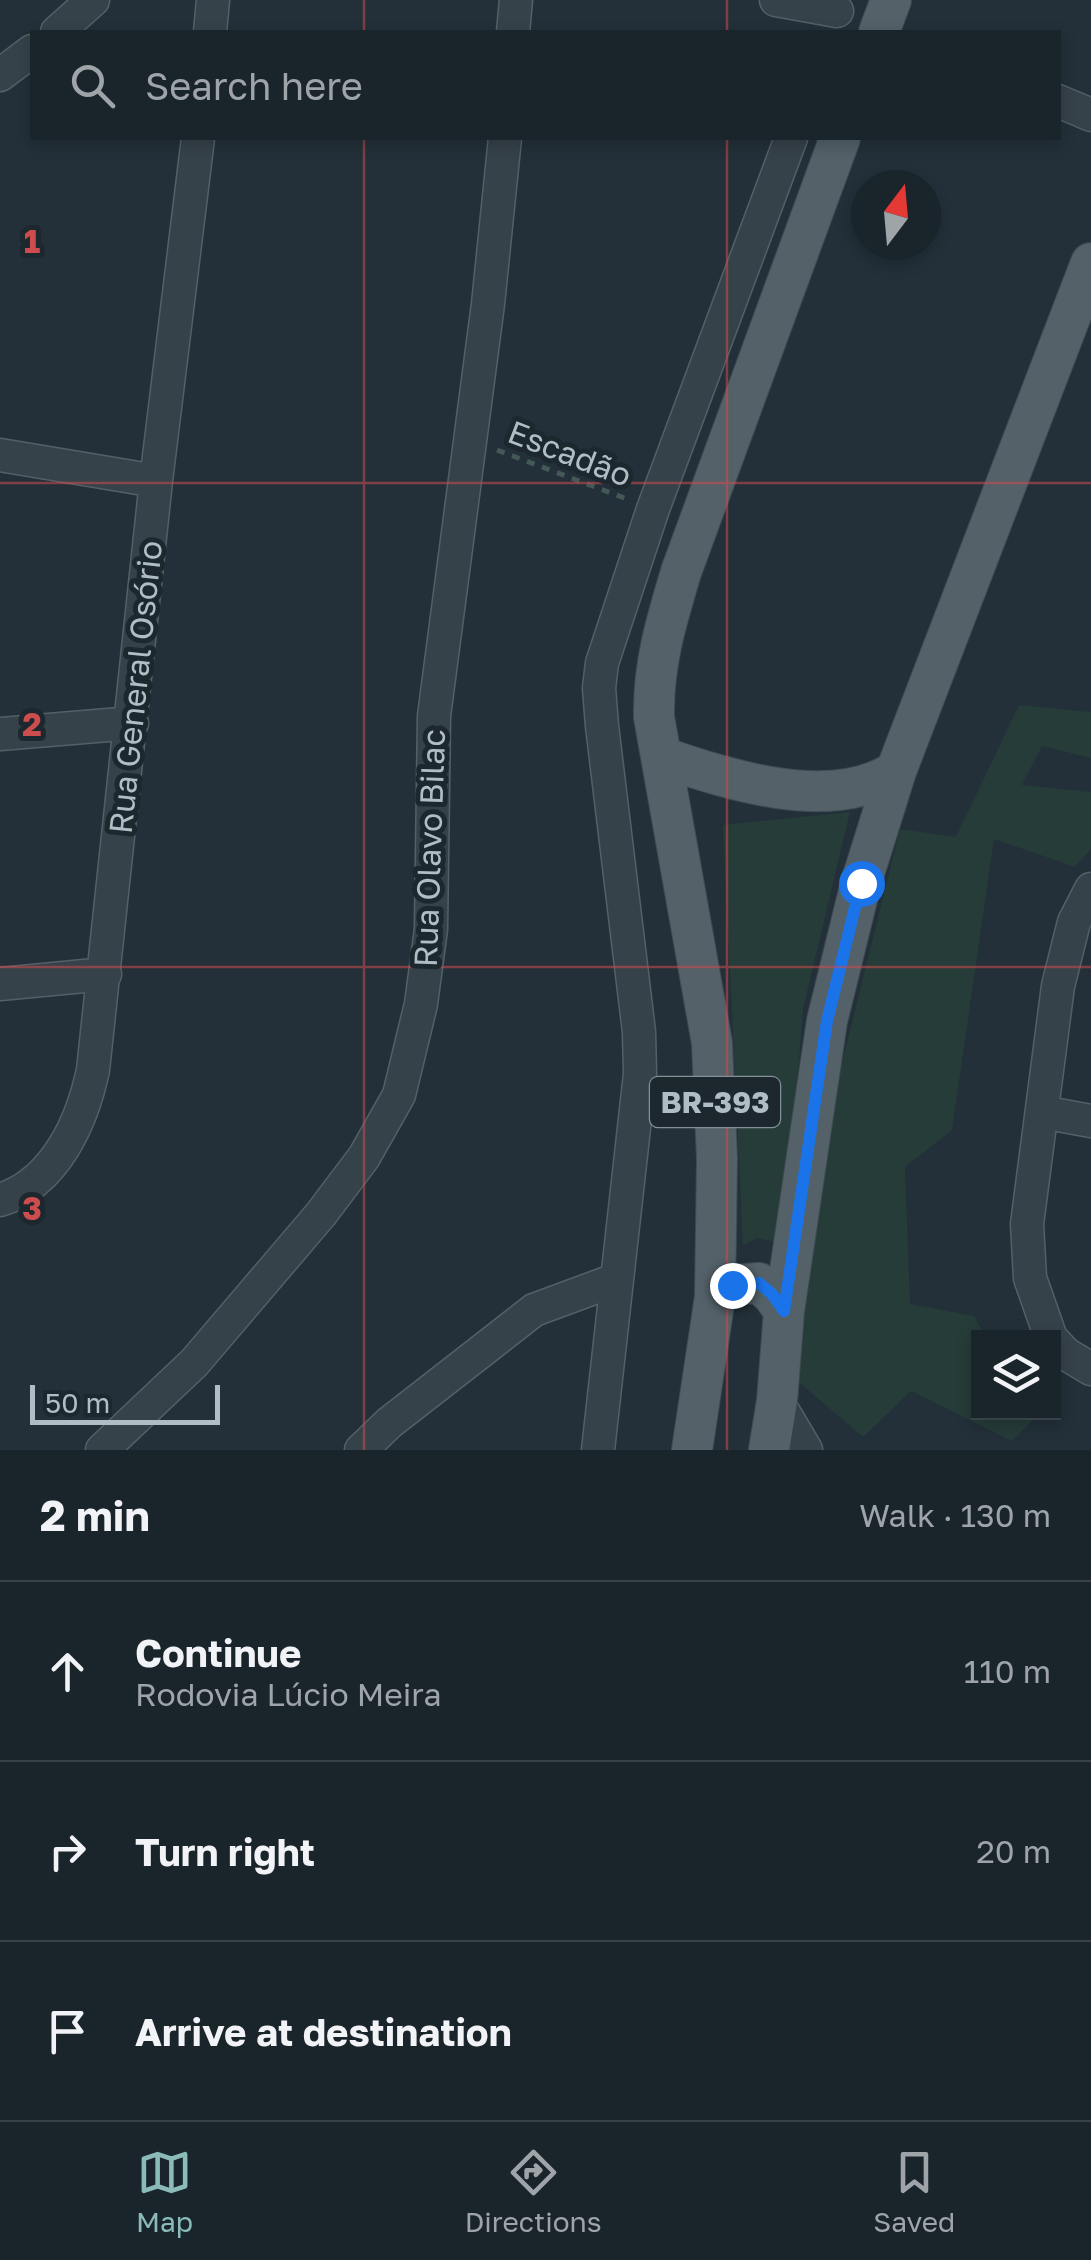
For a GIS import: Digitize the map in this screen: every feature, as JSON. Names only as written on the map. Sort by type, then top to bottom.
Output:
[{"type":"main road","name":"BR-393","points":[[692,1450],[715,1296],[717,1159],[712,1043],[654,699],[659,642],[839,140]]},
{"type":"main road","name":"BR-393","points":[[769,1450],[784,1311],[827,1021],[861,883],[896,771],[1091,262]]},
{"type":"main road","points":[[662,757],[746,783],[829,790],[865,786],[896,771]]},
{"type":"main road","points":[[715,1296],[732,1285],[759,1283],[784,1311]]},
{"type":"street","points":[[60,30],[92,0]]},
{"type":"street","points":[[210,30],[213,0]]},
{"type":"street","points":[[513,30],[516,0]]},
{"type":"street","points":[[776,0],[836,15]]},
{"type":"street","points":[[1061,103],[1091,115]]},
{"type":"street","name":"Rua General Osório","points":[[0,1200],[15,1195],[41,1176],[66,1142],[85,1108],[93,1070],[156,481],[198,140]]},
{"type":"street","name":"Rua Olavo Bilac","points":[[102,1450],[194,1363],[321,1214],[364,1157],[399,1095],[421,1004],[430,928],[434,716],[471,440],[505,140]]},
{"type":"street","points":[[598,1450],[640,1074],[639,1032],[599,688],[614,621],[789,140]]},
{"type":"street","points":[[0,455],[156,481]]},
{"type":"street","points":[[0,734],[132,722]]},
{"type":"street","points":[[1068,1352],[1030,1278],[1026,1244],[1058,986],[1074,922],[1091,890]]},
{"type":"street","points":[[0,984],[105,974]]},
{"type":"street","points":[[1042,1112],[1091,1121]]},
{"type":"street","points":[[361,1450],[534,1310],[615,1280]]},
{"type":"street","points":[[777,1401],[806,1450]]},
{"type":"path","name":"Escadão","points":[[471,440],[654,509]]},
{"type":"green space","points":[[1019,705],[1091,712],[1091,758],[1042,746],[1022,785],[1091,792],[1091,849],[1075,867],[994,839],[952,1130],[905,1167],[910,1304],[974,1316],[982,1330],[971,1330],[971,1420],[1032,1421],[1012,1441],[911,1391],[863,1437],[794,1378],[814,1176],[900,829],[956,837]]},
{"type":"green space","points":[[850,812],[803,1009],[785,1244],[757,1238],[743,1245],[723,825]]},
{"type":"route","points":[[732,1285],[759,1283],[784,1311],[827,1021],[861,883]]}]
